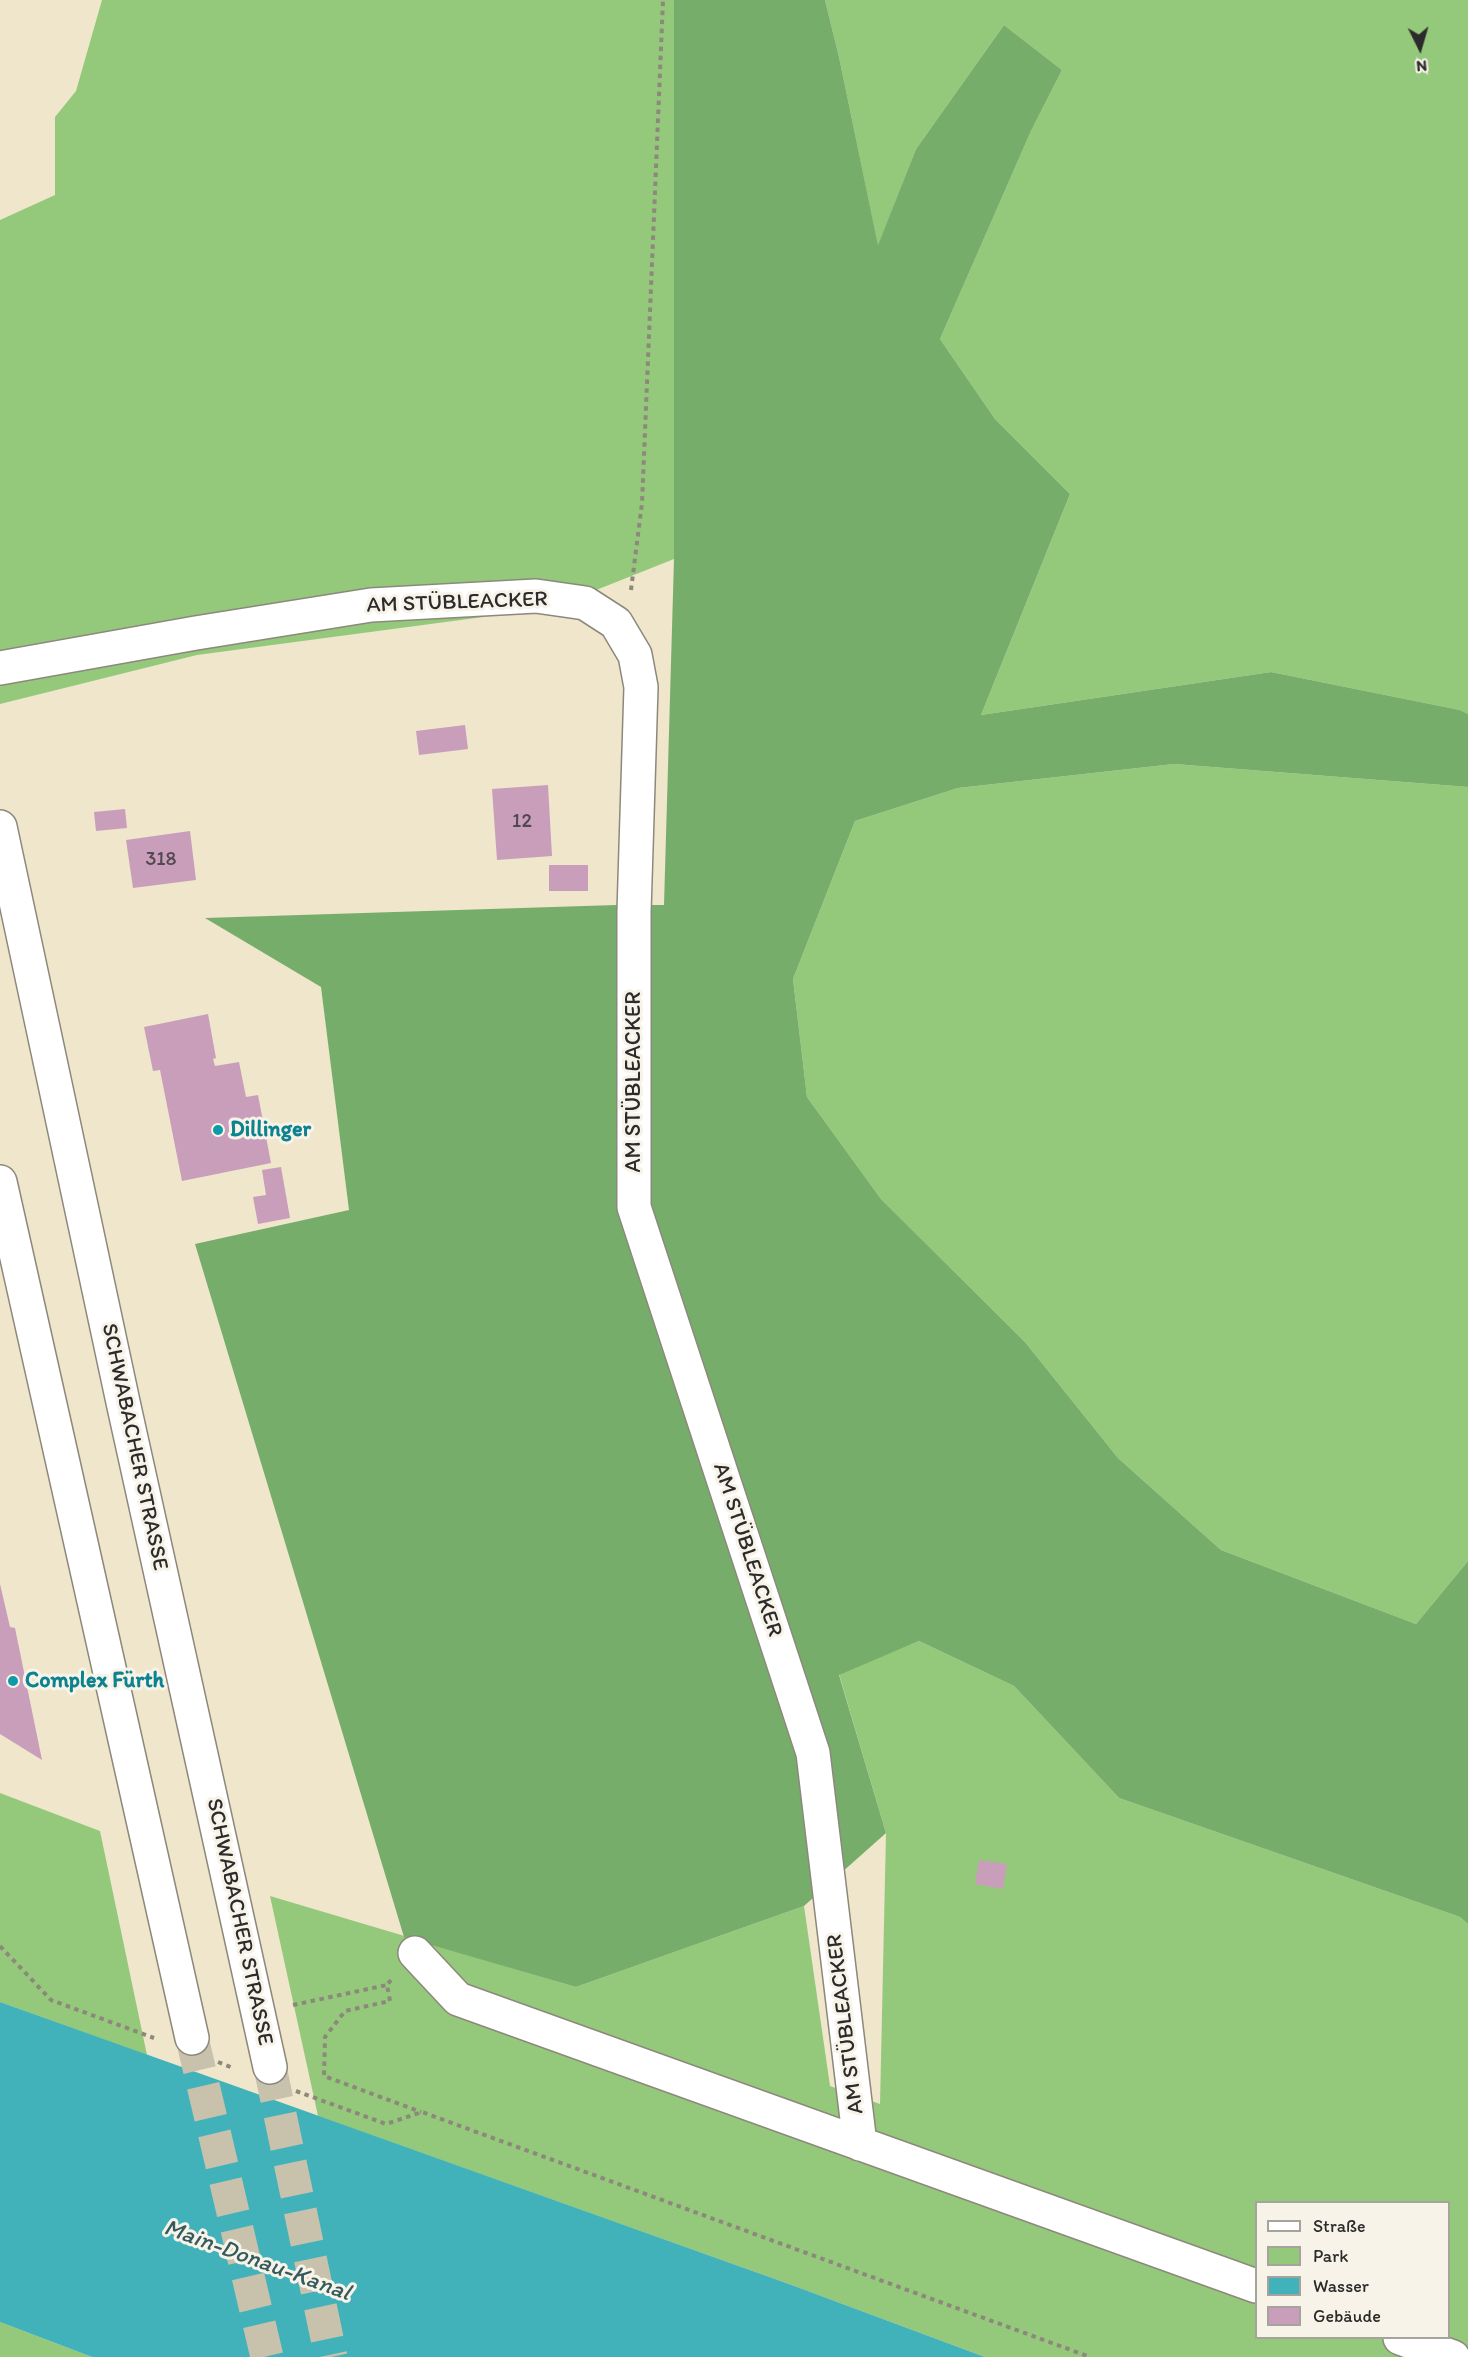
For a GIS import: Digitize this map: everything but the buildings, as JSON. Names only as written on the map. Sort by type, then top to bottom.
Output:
[{"type":"main road","name":"AM STÜBLEACKER","points":[[0,668],[371,605],[536,596],[585,603],[616,623],[635,655],[641,687],[634,912],[634,1207],[813,1753],[860,2144]]},
{"type":"main road","name":"SCHWABACHER STRASSE","points":[[0,826],[121,1390],[259,2012],[265,2075]]},
{"type":"main road","points":[[0,1182],[187,2046]]},
{"type":"main road","name":"AM STÜBLEACKER","points":[[415,1953],[458,2000],[1255,2285]]},
{"type":"main road","points":[[1405,2339],[1453,2357]]},
{"type":"path","points":[[616,623],[632,588],[642,503],[663,0]]},
{"type":"path","points":[[0,1946],[51,2000],[187,2046],[386,2124],[422,2112]]},
{"type":"path","points":[[259,2012],[387,1985],[415,1953]]},
{"type":"path","points":[[387,1985],[390,2001],[345,2011],[325,2037],[324,2076],[1090,2357]]},
{"type":"green space","points":[[102,0],[674,0],[674,559],[551,608],[197,655],[0,704],[0,220],[55,195],[55,117],[76,91]]},
{"type":"green space","points":[[674,0],[825,0],[878,245],[916,149],[1004,25],[1062,70],[1031,131],[940,339],[995,419],[1070,494],[981,715],[1271,672],[1460,710],[1468,714],[1468,787],[1174,764],[958,788],[855,821],[793,979],[807,1097],[881,1199],[1025,1342],[1118,1458],[1221,1550],[1416,1624],[1468,1561],[1468,1924],[1460,1917],[1119,1798],[1014,1686],[919,1641],[839,1675],[886,1833],[804,1906],[576,1987],[404,1937],[195,1244],[349,1210],[321,987],[205,918],[664,905],[674,559]]},
{"type":"green space","points":[[825,0],[1468,0],[1468,714],[1460,710],[1271,672],[981,715],[1070,494],[995,419],[940,339],[1031,131],[1062,70],[1004,25],[916,149],[878,246]]},
{"type":"green space","points":[[1174,764],[1468,787],[1468,1561],[1416,1624],[1221,1550],[1118,1458],[1025,1342],[881,1199],[807,1097],[793,979],[855,821],[958,788]]},
{"type":"green space","points":[[919,1641],[1014,1686],[1119,1798],[1460,1917],[1468,1924],[1468,2357],[985,2357],[789,2284],[318,2116],[270,1896],[576,1987],[804,1906],[830,2086],[880,2104],[886,1833],[839,1674]]},
{"type":"green space","points":[[0,1793],[100,1831],[147,2055],[0,2002]]},
{"type":"green space","points":[[0,2322],[92,2357],[0,2357]]},
{"type":"water","name":"Main-Donau-Kanal","points":[[0,2002],[789,2284],[985,2357],[92,2357],[0,2322]]},
{"type":"tunnel","points":[[192,2038],[267,2357]]},
{"type":"tunnel","points":[[270,2067],[331,2357]]},
{"type":"place","name":"Dillinger","points":[[218,1130]]},
{"type":"place","name":"Complex Fürth","points":[[13,1681]]}]
